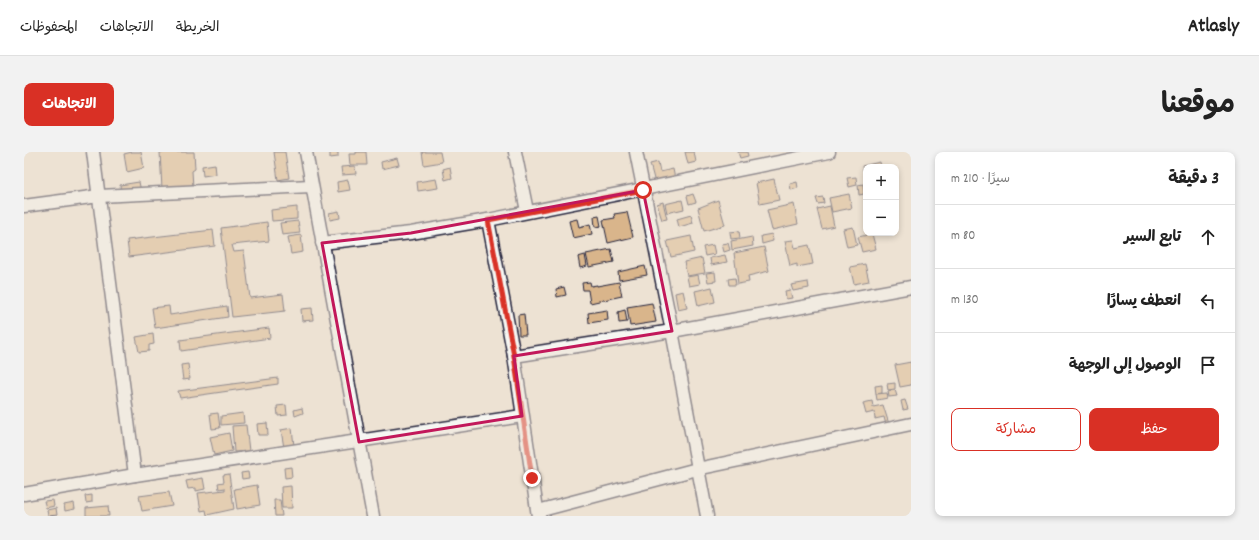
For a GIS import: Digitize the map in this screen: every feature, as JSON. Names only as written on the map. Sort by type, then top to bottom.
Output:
[{"type":"street","points":[[93,152],[135,475]]},
{"type":"street","points":[[306,152],[311,186],[373,516]]},
{"type":"street","points":[[515,152],[527,211]]},
{"type":"street","points":[[636,152],[672,331],[696,469],[707,516]]},
{"type":"street","points":[[322,243],[411,233],[488,220],[829,152]]},
{"type":"street","points":[[24,206],[99,196],[311,186]]},
{"type":"street","points":[[488,220],[514,356],[538,513],[696,469],[911,424]]},
{"type":"street","points":[[514,356],[672,331],[911,287]]},
{"type":"street","points":[[24,494],[135,475],[522,416]]},
{"type":"highlighted area","points":[[643,190],[672,331],[514,356],[522,416],[359,442],[322,243],[411,233]]},
{"type":"building","points":[[141,152],[144,168],[127,172],[124,154]]},
{"type":"building","points":[[160,152],[194,152],[195,169],[192,171],[193,187],[162,189]]},
{"type":"building","points":[[274,152],[285,152],[289,178],[278,180]]},
{"type":"building","points":[[330,152],[338,152],[338,157],[330,158]]},
{"type":"building","points":[[356,152],[366,152],[367,165],[350,165],[349,154],[356,154]]},
{"type":"building","points":[[422,152],[440,152],[442,162],[424,165]]},
{"type":"building","points":[[685,152],[694,152],[696,162],[688,164]]},
{"type":"building","points":[[738,152],[747,152],[748,156],[740,158]]},
{"type":"building","points":[[397,158],[399,165],[382,169],[381,162]]},
{"type":"building","points":[[658,162],[660,172],[673,169],[675,179],[655,183],[650,164]]},
{"type":"building","points":[[215,164],[216,174],[203,176],[202,166]]},
{"type":"building","points":[[355,166],[356,174],[342,175],[341,167]]},
{"type":"building","points":[[450,167],[452,178],[445,180],[443,169]]},
{"type":"building","points":[[856,177],[857,185],[849,187],[847,178]]},
{"type":"building","points":[[436,179],[438,188],[418,191],[417,182]]},
{"type":"building","points":[[774,179],[779,200],[760,204],[756,183]]},
{"type":"building","points":[[348,180],[350,190],[338,192],[337,182]]},
{"type":"building","points":[[139,182],[141,191],[121,194],[120,185]]},
{"type":"building","points":[[797,182],[798,188],[791,190],[790,184]]},
{"type":"building","points":[[863,184],[863,194],[859,195],[858,185]]},
{"type":"building","points":[[693,194],[696,202],[689,204],[687,196]]},
{"type":"building","points":[[849,194],[852,208],[832,212],[829,198]]},
{"type":"building","points":[[823,197],[824,203],[818,204],[816,198]]},
{"type":"building","points":[[682,200],[684,209],[667,213],[665,204]]},
{"type":"building","points":[[718,200],[725,225],[704,231],[698,208]]},
{"type":"building","points":[[663,202],[667,219],[662,220],[657,204]]},
{"type":"building","points":[[794,204],[798,224],[772,230],[767,210]]},
{"type":"building","points":[[830,206],[834,226],[822,229],[817,209]]},
{"type":"building","points":[[297,207],[297,219],[272,221],[271,210]]},
{"type":"building","points":[[339,211],[340,218],[330,220],[329,213]]},
{"type":"building","points":[[627,212],[633,237],[608,243],[603,220],[615,218],[614,214]]},
{"type":"building","points":[[691,215],[693,223],[679,227],[677,219]]},
{"type":"building","points":[[599,216],[601,226],[595,227],[594,217]]},
{"type":"building","points":[[577,219],[579,227],[590,224],[592,234],[573,238],[569,221]]},
{"type":"building","points":[[298,221],[300,233],[282,235],[280,223]]},
{"type":"building","points":[[267,222],[269,241],[232,245],[234,252],[244,251],[250,298],[283,294],[285,311],[232,317],[221,228]]},
{"type":"building","points":[[853,227],[857,245],[847,247],[843,229]]},
{"type":"building","points":[[213,230],[215,246],[129,257],[127,240]]},
{"type":"building","points":[[739,231],[740,238],[731,239],[730,232]]},
{"type":"building","points":[[772,234],[773,241],[762,244],[761,236]]},
{"type":"building","points":[[301,235],[303,252],[291,254],[288,237]]},
{"type":"building","points":[[691,236],[694,252],[671,257],[667,241]]},
{"type":"building","points":[[873,236],[876,249],[862,252],[858,237]]},
{"type":"building","points":[[752,237],[753,246],[732,250],[731,241]]},
{"type":"building","points":[[793,240],[795,248],[809,245],[813,264],[797,267],[797,264],[790,266],[785,241]]},
{"type":"building","points":[[728,243],[730,250],[724,252],[722,244]]},
{"type":"building","points":[[713,245],[715,254],[705,256],[703,247]]},
{"type":"building","points":[[764,247],[769,271],[748,276],[749,282],[738,284],[734,253]]},
{"type":"building","points":[[611,249],[614,262],[589,267],[586,254]]},
{"type":"building","points":[[585,255],[587,266],[580,268],[578,257]]},
{"type":"building","points":[[725,255],[727,262],[711,265],[710,258]]},
{"type":"building","points":[[702,258],[705,273],[687,276],[684,262]]},
{"type":"building","points":[[865,264],[869,281],[854,284],[850,267]]},
{"type":"building","points":[[645,266],[647,275],[619,280],[618,272]]},
{"type":"building","points":[[715,272],[716,281],[708,282],[706,273]]},
{"type":"building","points":[[698,275],[700,284],[689,286],[687,277]]},
{"type":"building","points":[[735,278],[736,285],[729,285],[728,279]]},
{"type":"building","points":[[590,282],[591,286],[597,286],[619,282],[622,296],[590,303],[588,290],[583,290],[582,283]]},
{"type":"building","points":[[808,282],[809,288],[793,291],[791,285]]},
{"type":"building","points":[[564,287],[566,295],[557,297],[556,289]]},
{"type":"building","points":[[712,287],[715,302],[698,306],[695,291]]},
{"type":"building","points":[[790,290],[792,298],[786,299],[785,291]]},
{"type":"building","points":[[683,291],[687,308],[678,310],[675,293]]},
{"type":"building","points":[[652,303],[656,322],[630,326],[627,307]]},
{"type":"building","points":[[169,306],[170,315],[227,306],[228,317],[155,328],[152,308]]},
{"type":"building","points":[[312,308],[313,320],[302,321],[301,309]]},
{"type":"building","points":[[607,310],[608,320],[589,323],[588,313]]},
{"type":"building","points":[[625,310],[627,322],[619,323],[618,312]]},
{"type":"building","points":[[524,314],[526,335],[519,335],[518,315]]},
{"type":"building","points":[[269,328],[270,338],[181,351],[180,340]]},
{"type":"building","points":[[153,334],[154,344],[149,345],[149,351],[139,352],[136,337]]},
{"type":"building","points":[[911,362],[911,385],[900,387],[895,365]]},
{"type":"building","points":[[188,364],[190,379],[183,380],[181,365]]},
{"type":"building","points":[[278,378],[278,384],[180,398],[178,391]]},
{"type":"building","points":[[895,383],[895,389],[888,390],[887,384]]},
{"type":"building","points":[[882,385],[882,393],[876,394],[875,386]]},
{"type":"building","points":[[895,390],[897,396],[889,397],[888,391]]},
{"type":"building","points":[[887,393],[888,398],[877,400],[876,394]]},
{"type":"building","points":[[905,400],[908,409],[903,410],[901,401]]},
{"type":"building","points":[[872,401],[873,407],[883,405],[889,424],[886,425],[884,417],[875,419],[874,412],[866,414],[863,403]]},
{"type":"building","points":[[286,405],[287,415],[278,416],[277,406]]},
{"type":"building","points":[[302,408],[303,413],[295,416],[294,410]]},
{"type":"building","points":[[218,413],[220,428],[212,429],[210,414]]},
{"type":"building","points":[[243,413],[244,423],[221,425],[221,416]]},
{"type":"building","points":[[267,423],[268,435],[258,435],[257,424]]},
{"type":"building","points":[[246,425],[249,451],[234,452],[232,426]]},
{"type":"building","points":[[292,428],[294,446],[284,448],[281,430]]},
{"type":"building","points":[[229,433],[232,451],[214,455],[210,437]]},
{"type":"building","points":[[291,467],[292,477],[285,478],[284,468]]},
{"type":"building","points":[[248,472],[249,478],[242,479],[241,473]]},
{"type":"building","points":[[229,474],[234,509],[207,515],[206,510],[201,511],[198,493],[225,490],[225,488],[219,489],[218,483],[224,482],[223,475]]},
{"type":"building","points":[[203,478],[205,489],[196,491],[196,488],[188,489],[186,481]]},
{"type":"building","points":[[257,485],[260,505],[237,509],[234,489]]},
{"type":"building","points":[[291,486],[292,508],[282,508],[281,487]]},
{"type":"building","points":[[169,492],[172,506],[142,511],[139,496]]},
{"type":"building","points":[[92,495],[92,502],[86,503],[85,496]]},
{"type":"building","points":[[53,500],[54,506],[46,508],[44,501]]},
{"type":"building","points":[[274,500],[280,500],[282,516],[275,516]]},
{"type":"building","points":[[74,503],[75,509],[65,511],[64,505]]},
{"type":"building","points":[[108,506],[109,516],[86,516],[86,508]]},
{"type":"building","points":[[56,508],[57,515],[48,516],[47,510]]},
{"type":"route","points":[[532,478],[514,356],[488,220],[527,211],[643,190]]}]
